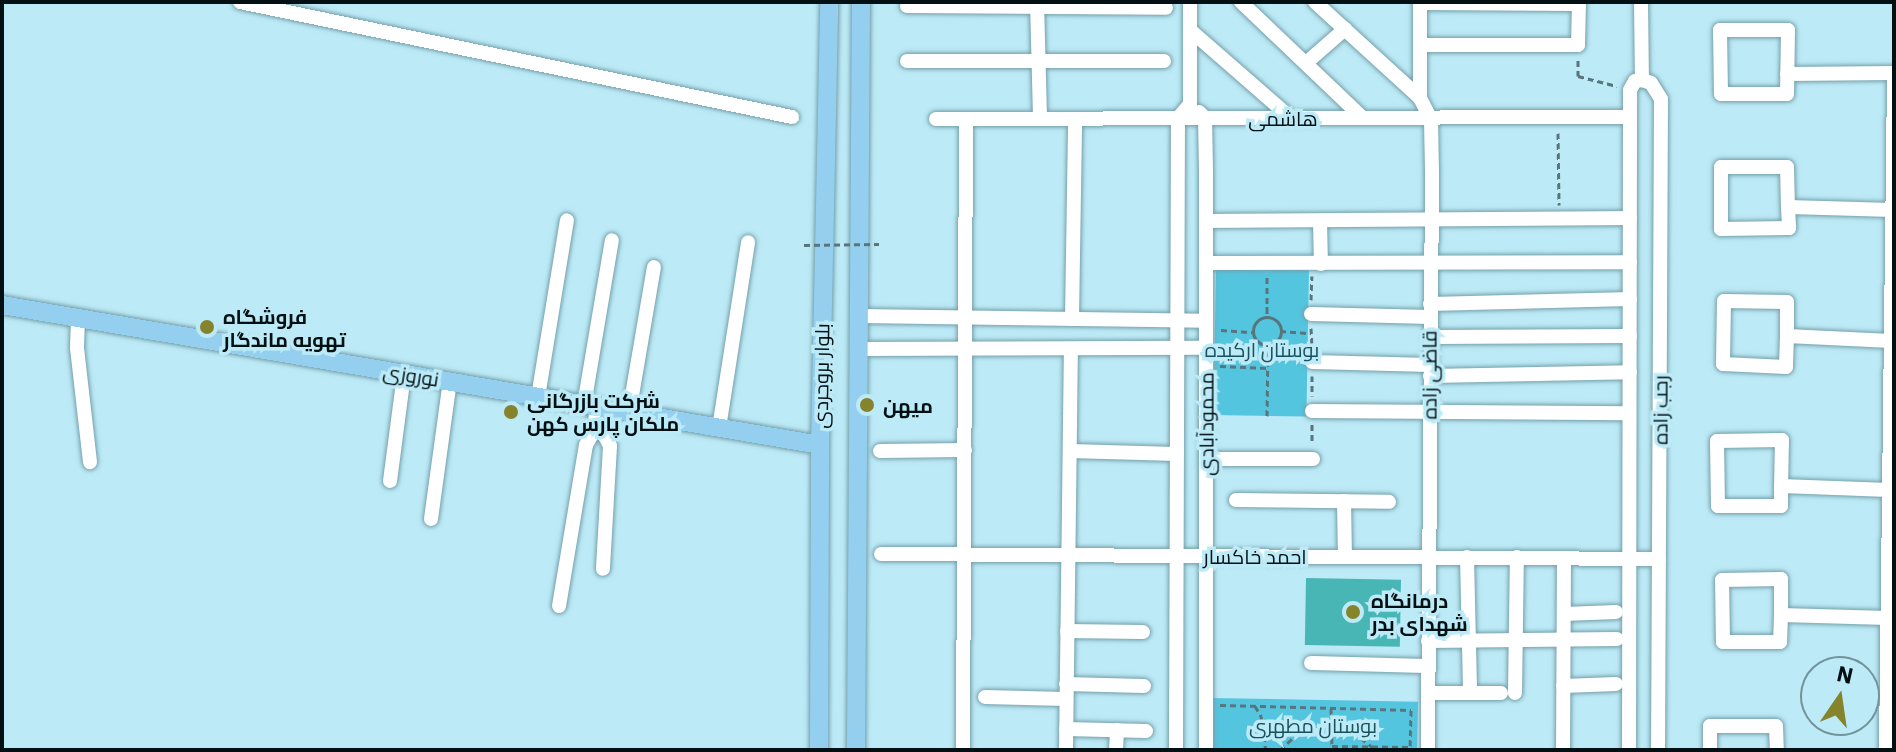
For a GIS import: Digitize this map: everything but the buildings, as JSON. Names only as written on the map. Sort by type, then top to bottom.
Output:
[{"type":"main road","name":"بلوار بروجردی","points":[[819,750],[820,445],[829,2]]},
{"type":"main road","name":"بلوار بروجردی","points":[[856,750],[861,2]]},
{"type":"main road","name":"نوروزی","points":[[2,305],[820,445]]},
{"type":"street","points":[[240,2],[792,117]]},
{"type":"street","points":[[1178,118],[1190,104],[1190,2]]},
{"type":"street","points":[[1241,2],[1363,118]]},
{"type":"street","points":[[1315,2],[1420,98]]},
{"type":"street","name":"رجب زاده","points":[[1629,750],[1630,117],[1636,85],[1641,2]]},
{"type":"street","points":[[1416,6],[1579,3],[1578,45],[1420,45]]},
{"type":"street","points":[[1037,5],[1040,119]]},
{"type":"street","points":[[907,6],[1166,8]]},
{"type":"street","name":"قاضی زاده","points":[[1416,6],[1420,98],[1431,120],[1428,749]]},
{"type":"street","points":[[1306,63],[1345,29]]},
{"type":"street","points":[[1190,30],[1291,118]]},
{"type":"street","points":[[1720,30],[1788,30],[1787,74],[1787,94],[1721,94],[1720,30]]},
{"type":"street","points":[[907,61],[1164,61]]},
{"type":"street","points":[[1787,74],[1894,74],[1886,750]]},
{"type":"street","name":"رجب زاده","points":[[1636,85],[1651,83],[1661,99],[1658,750]]},
{"type":"street","points":[[1190,104],[1205,118]]},
{"type":"street","name":"هاشمی","points":[[936,119],[1431,120],[1630,117]]},
{"type":"street","name":"محمودآبادی","points":[[1176,750],[1178,118]]},
{"type":"street","name":"محمودآبادی","points":[[1205,118],[1206,750]]},
{"type":"street","points":[[963,750],[966,119]]},
{"type":"street","points":[[1072,319],[1075,119]]},
{"type":"street","points":[[1721,167],[1787,167],[1788,207],[1789,228],[1721,229],[1721,167]]},
{"type":"street","points":[[1788,207],[1893,210]]},
{"type":"street","points":[[1207,221],[1630,218]]},
{"type":"street","points":[[538,397],[567,220]]},
{"type":"street","points":[[1316,264],[1320,221]]},
{"type":"street","points":[[559,606],[586,445],[595,429],[590,406],[612,240]]},
{"type":"street","points":[[719,428],[748,242]]},
{"type":"street","points":[[1206,263],[1430,265],[1630,262]]},
{"type":"street","points":[[629,413],[654,267]]},
{"type":"street","points":[[1311,314],[1630,299]]},
{"type":"street","points":[[1724,301],[1787,302],[1787,336],[1786,367],[1723,364],[1724,301]]},
{"type":"street","points":[[859,316],[1177,321],[1205,325]]},
{"type":"street","points":[[78,318],[77,348],[90,462]]},
{"type":"street","points":[[1430,337],[1630,336]]},
{"type":"street","points":[[1787,336],[1891,341]]},
{"type":"street","points":[[859,349],[1205,348]]},
{"type":"street","points":[[1066,750],[1071,349]]},
{"type":"street","points":[[1312,362],[1430,370],[1630,372]]},
{"type":"street","points":[[390,481],[404,374]]},
{"type":"street","points":[[431,519],[450,381]]},
{"type":"street","points":[[1312,411],[1629,413]]},
{"type":"street","points":[[595,429],[605,436],[610,446],[603,569]]},
{"type":"street","points":[[1782,440],[1781,486],[1781,506],[1718,506],[1717,441],[1782,440]]},
{"type":"street","points":[[880,451],[965,450]]},
{"type":"street","points":[[1070,451],[1177,454]]},
{"type":"street","points":[[1206,459],[1313,459]]},
{"type":"street","points":[[1781,486],[1889,490]]},
{"type":"street","points":[[1236,500],[1389,502]]},
{"type":"street","points":[[1344,501],[1345,556]]},
{"type":"street","name":"احمد خاکسار","points":[[881,554],[1659,559]]},
{"type":"street","points":[[1467,557],[1470,693]]},
{"type":"street","points":[[1428,693],[1508,693],[1516,640],[1517,557]]},
{"type":"street","points":[[1563,750],[1564,558]]},
{"type":"street","points":[[1781,579],[1781,615],[1780,642],[1723,642],[1722,580],[1781,579]]},
{"type":"street","points":[[1564,614],[1616,612]]},
{"type":"street","points":[[1781,615],[1888,618]]},
{"type":"street","points":[[1067,631],[1143,632]]},
{"type":"street","points":[[1428,641],[1617,639]]},
{"type":"street","points":[[1311,663],[1428,666]]},
{"type":"street","points":[[1563,686],[1616,684]]},
{"type":"street","points":[[985,697],[1144,686]]},
{"type":"street","points":[[1710,750],[1710,726],[1776,726],[1777,750]]},
{"type":"street","points":[[1066,729],[1146,731]]},
{"type":"street","points":[[1116,750],[1117,730]]},
{"type":"path","points":[[1578,45],[1578,76],[1636,85]]},
{"type":"path","points":[[1557,117],[1559,220]]},
{"type":"path","points":[[804,245],[879,244]]},
{"type":"path","points":[[1313,459],[1311,314],[1316,264]]},
{"type":"path","points":[[1267,269],[1267,317]]},
{"type":"path","points":[[1267,317],[1276,321],[1280,331],[1276,341],[1259,343],[1253,332],[1255,323],[1267,317]]},
{"type":"path","points":[[1205,325],[1253,332]]},
{"type":"path","points":[[1280,331],[1311,333]]},
{"type":"path","points":[[1267,416],[1268,344]]},
{"type":"path","points":[[1215,366],[1268,368]]},
{"type":"path","points":[[1214,705],[1411,710],[1410,749]]},
{"type":"path","points":[[1255,706],[1261,716],[1266,750]]},
{"type":"path","points":[[1331,708],[1332,748],[1428,749]]},
{"type":"path","points":[[1280,750],[1295,736],[1313,728],[1332,727],[1353,732],[1375,748]]},
{"type":"green space","name":"بوستان ارکیده","points":[[1216,268],[1309,270],[1306,417],[1213,415]]},
{"type":"green space","name":"بوستان مطهری","points":[[1208,698],[1418,702],[1417,750],[1207,750]]},
{"type":"place","name":"فروشگاه تهویه ماندگار","points":[[207,327]]},
{"type":"place","name":"میهن","points":[[867,405]]},
{"type":"place","name":"شرکت بازرگانی ملکان پارس کهن","points":[[511,412]]},
{"type":"place","name":"درمانگاه شهدای بدر","points":[[1353,612]]}]
